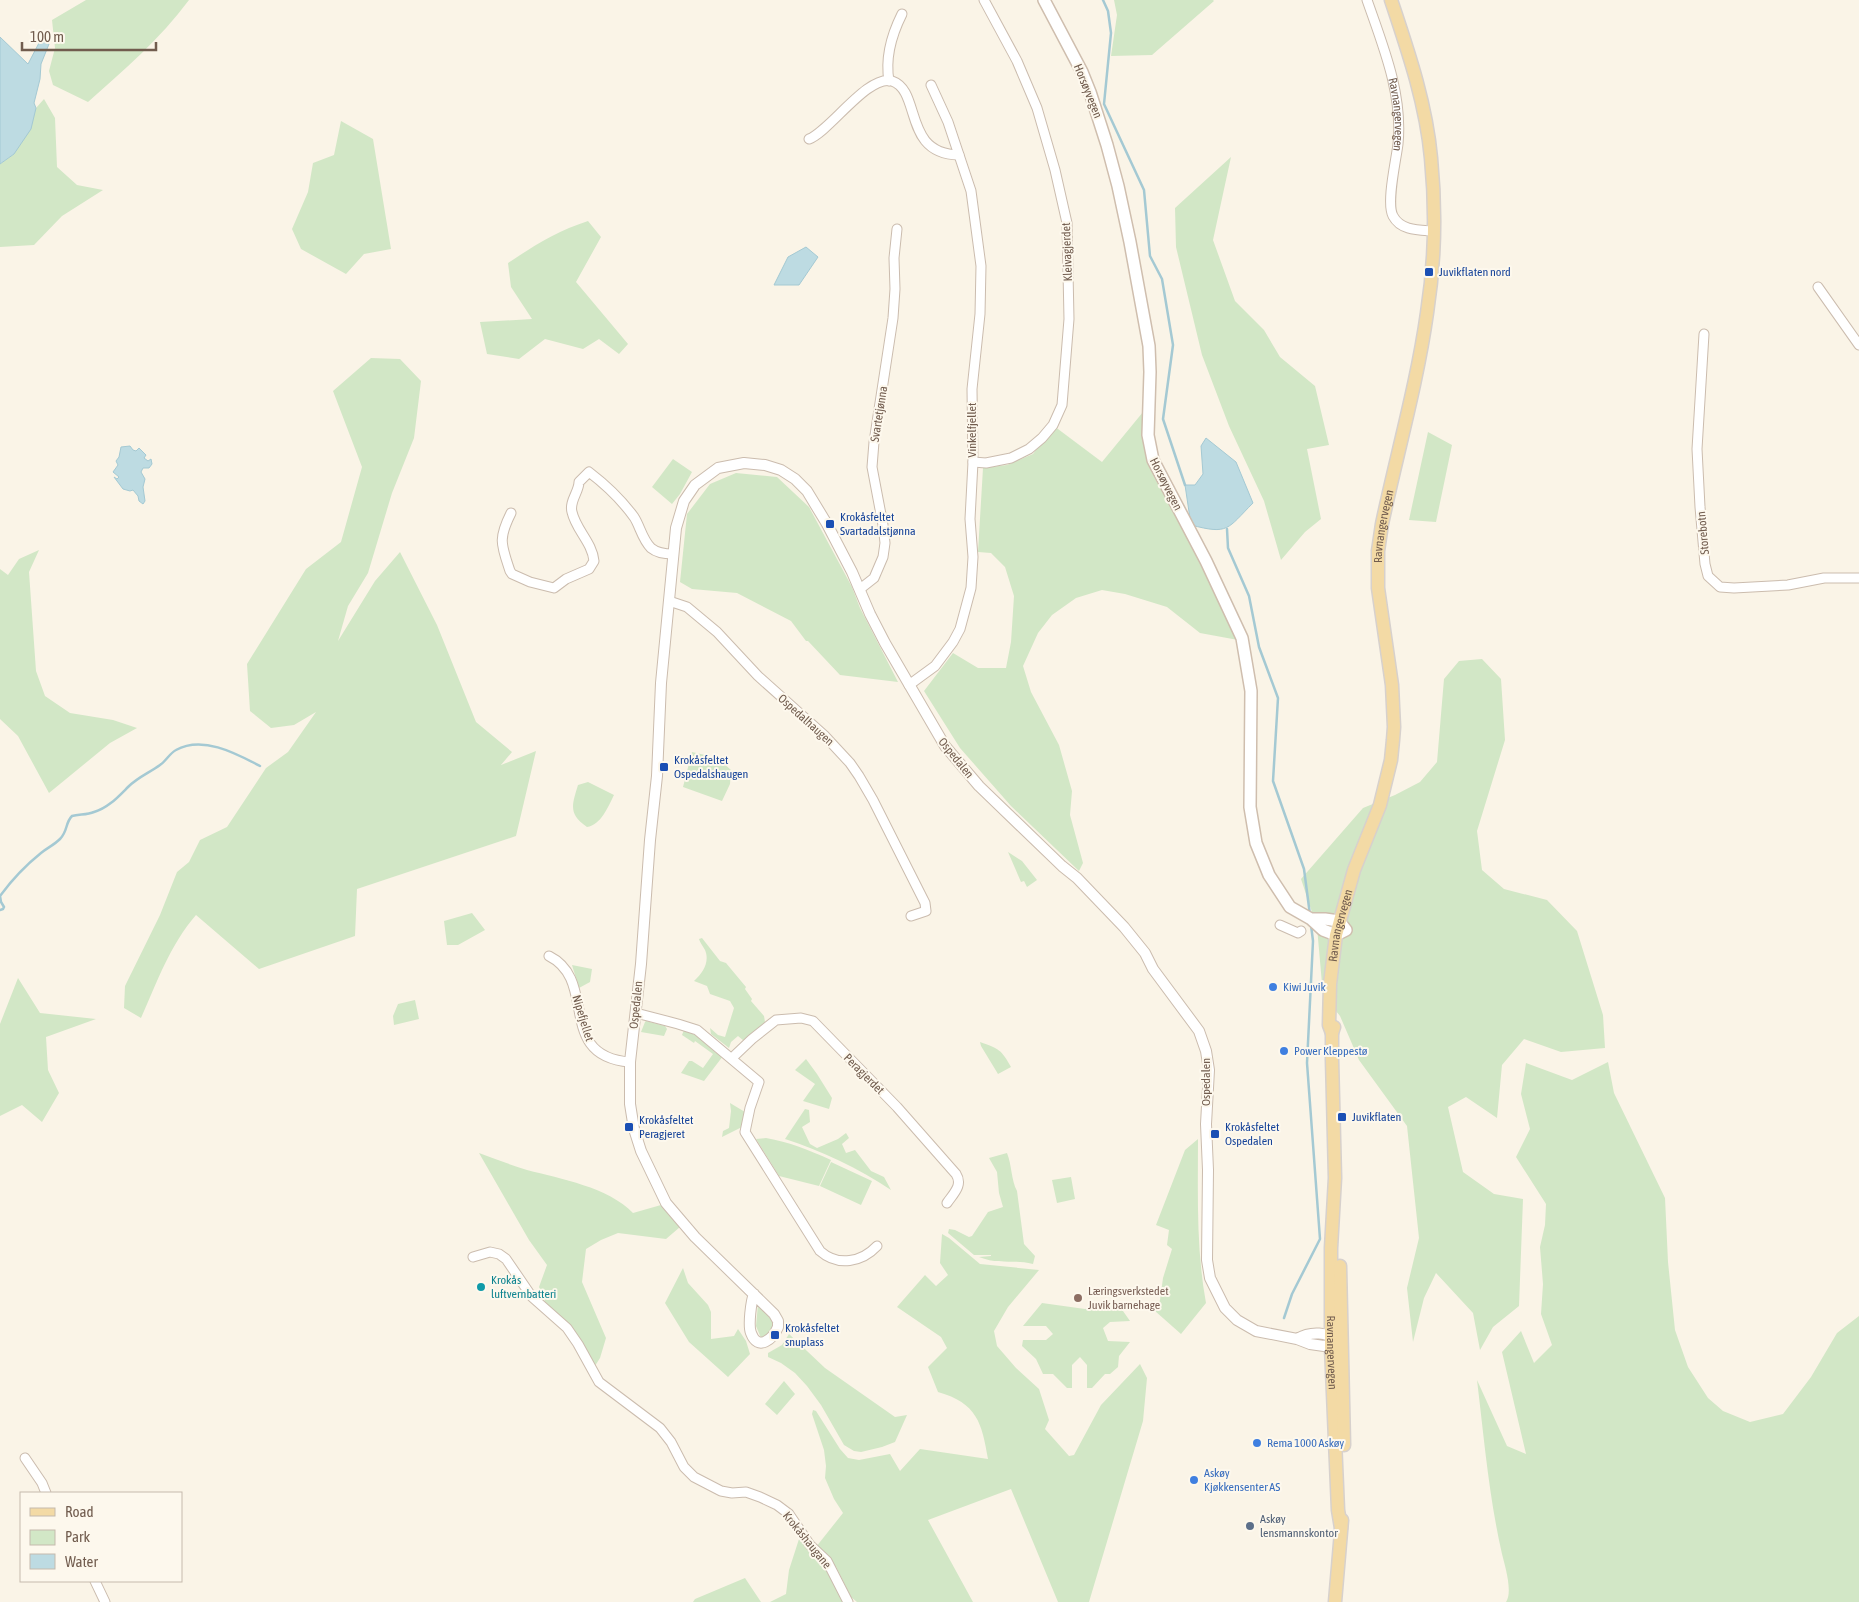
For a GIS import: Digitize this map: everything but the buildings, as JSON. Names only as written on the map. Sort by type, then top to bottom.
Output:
[{"type":"main road","name":"Horsøyvegen","points":[[1044,0],[1082,72],[1090,92],[1118,186],[1148,346],[1150,372],[1147,421],[1149,448],[1153,460],[1206,561],[1242,638],[1250,692],[1250,807],[1256,843],[1263,865],[1279,892],[1294,910],[1311,919],[1325,919],[1340,929]]},
{"type":"main road","name":"Ravnangervegen","points":[[1334,1602],[1344,1489],[1335,1341],[1338,1196],[1335,1178],[1332,1033],[1340,929],[1356,888],[1388,776],[1394,727],[1392,685],[1378,588],[1378,551],[1382,524],[1425,330],[1432,274],[1434,231],[1431,158],[1425,119],[1408,53],[1391,0]]},
{"type":"street","name":"Kleivagjerdet","points":[[973,462],[986,463],[1011,458],[1029,449],[1053,425],[1062,405],[1069,319],[1067,223],[1055,170],[1038,108],[984,0]]},
{"type":"street","name":"Ravnangervegen","points":[[1367,0],[1389,62],[1398,119],[1398,143],[1390,202],[1392,213],[1396,221],[1405,227],[1434,231]]},
{"type":"street","points":[[889,81],[890,46],[902,14]]},
{"type":"street","points":[[809,139],[821,131],[863,93],[875,85],[889,81],[895,83],[906,94],[917,129],[922,137],[941,151],[959,155]]},
{"type":"street","name":"Vinkelfjellet","points":[[909,685],[932,669],[960,629],[966,614],[971,588],[973,557],[970,519],[973,462],[972,389],[980,314],[981,266],[974,208],[948,122],[931,84]]},
{"type":"street","name":"Svartetjønna","points":[[860,589],[874,578],[883,557],[885,543],[872,467],[874,442],[893,318],[894,258],[897,229]]},
{"type":"street","points":[[1818,287],[1859,345]]},
{"type":"street","name":"Storebotn","points":[[1704,334],[1697,449],[1700,507],[1708,576],[1720,587],[1734,588],[1788,584],[1824,578],[1859,578]]},
{"type":"street","name":"Ospedalen","points":[[754,1294],[685,1227],[660,1192],[646,1164],[634,1129],[630,1104],[630,1062],[657,776],[661,683],[673,554],[679,516],[684,501],[696,485],[713,471],[724,465],[754,463],[781,470],[795,479],[807,491],[827,524],[860,589],[870,614],[936,732],[979,786],[1062,866],[1077,878],[1124,927],[1145,953],[1153,969],[1199,1031],[1206,1051],[1209,1070],[1206,1124],[1208,1170],[1207,1260],[1210,1278],[1225,1308],[1237,1320],[1256,1331],[1297,1339],[1310,1344],[1335,1341]]},
{"type":"street","points":[[511,513],[501,534],[501,542],[510,571],[512,574],[536,584],[554,588],[566,579],[589,569],[594,561],[592,549],[574,517],[572,508],[579,487],[578,482],[589,472],[619,498],[635,518],[646,542],[651,548],[664,554],[673,554]]},
{"type":"street","name":"Ospedalhaugen","points":[[669,601],[680,603],[687,607],[717,632],[758,676],[824,735],[850,764],[873,800],[925,903],[926,911],[911,916]]},
{"type":"street","points":[[1280,925],[1298,933],[1301,931]]},
{"type":"street","name":"Nipefjellet","points":[[549,956],[561,963],[567,970],[574,988],[584,1029],[593,1048],[605,1057],[630,1062]]},
{"type":"street","points":[[636,1014],[697,1030],[759,1082],[750,1108],[745,1132],[817,1248],[830,1258],[854,1260],[869,1254],[877,1246]]},
{"type":"street","name":"Peragjerdet","points":[[732,1058],[776,1020],[801,1018],[813,1021],[897,1107],[956,1174],[960,1184],[947,1203]]},
{"type":"street","name":"Krokåshaugane","points":[[473,1257],[490,1252],[499,1254],[506,1259],[532,1297],[567,1328],[599,1382],[660,1428],[684,1467],[694,1477],[721,1491],[732,1493],[746,1492],[760,1497],[777,1505],[789,1514],[810,1545],[827,1561],[848,1602]]},
{"type":"street","points":[[25,1458],[42,1483],[46,1492]]},
{"type":"street","points":[[95,1582],[105,1602]]},
{"type":"green space","points":[[86,0],[189,0],[154,41],[88,102],[53,85],[49,71],[55,48],[52,20]]},
{"type":"green space","points":[[1114,0],[1214,1],[1152,55],[1111,56],[1117,15]]},
{"type":"green space","points":[[44,99],[55,118],[57,167],[77,185],[103,190],[62,216],[34,245],[0,247],[0,164],[14,154],[36,108]]},
{"type":"green space","points":[[341,121],[373,139],[391,249],[364,254],[346,274],[301,249],[292,229],[308,192],[313,163],[334,155]]},
{"type":"green space","points":[[1231,157],[1213,240],[1235,301],[1264,330],[1280,357],[1315,386],[1329,445],[1307,449],[1321,519],[1305,532],[1281,560],[1264,501],[1229,426],[1202,355],[1176,247],[1175,208]]},
{"type":"green space","points":[[588,221],[601,237],[576,282],[628,344],[619,354],[599,339],[583,349],[545,339],[519,359],[487,354],[480,322],[532,319],[511,287],[508,263],[546,239]]},
{"type":"green space","points":[[371,358],[400,359],[421,381],[414,438],[392,493],[368,573],[348,606],[338,641],[375,581],[400,552],[437,625],[476,722],[512,752],[501,765],[536,751],[516,836],[357,889],[355,936],[259,969],[196,915],[171,951],[141,1018],[124,1008],[125,986],[160,915],[177,872],[189,862],[200,840],[227,827],[266,768],[288,752],[316,712],[294,725],[271,728],[250,711],[247,664],[306,569],[341,542],[362,467],[333,391]]},
{"type":"green space","points":[[1143,412],[1144,445],[1157,481],[1204,567],[1238,640],[1200,633],[1167,607],[1125,594],[1102,590],[1076,598],[1052,615],[1038,633],[1023,666],[1031,692],[1059,745],[1072,791],[1070,815],[1083,863],[1079,871],[1011,806],[960,748],[924,691],[953,653],[978,668],[1006,668],[1011,642],[1014,596],[1005,567],[991,553],[978,552],[983,468],[1007,465],[1033,454],[1054,426],[1102,462]]},
{"type":"green space","points":[[1428,432],[1452,445],[1436,522],[1409,520]]},
{"type":"green space","points":[[673,459],[692,472],[672,504],[652,487]]},
{"type":"green space","points":[[736,473],[777,477],[809,507],[852,587],[860,608],[898,682],[840,675],[806,641],[791,621],[737,593],[692,589],[680,582],[687,514],[710,484]]},
{"type":"green space","points":[[39,550],[29,572],[36,671],[45,696],[70,713],[113,720],[137,728],[110,743],[49,793],[18,736],[0,719],[0,569],[8,575],[19,559]]},
{"type":"green space","points":[[1482,659],[1501,679],[1505,740],[1477,831],[1482,870],[1504,889],[1547,900],[1577,931],[1603,1015],[1605,1048],[1561,1052],[1524,1039],[1502,1065],[1497,1118],[1466,1097],[1448,1107],[1463,1172],[1494,1194],[1523,1199],[1519,1306],[1493,1327],[1480,1350],[1473,1313],[1436,1273],[1424,1298],[1413,1342],[1407,1288],[1419,1238],[1407,1126],[1359,1060],[1340,1016],[1323,995],[1317,927],[1301,879],[1363,808],[1420,782],[1437,762],[1444,679],[1459,661]]},
{"type":"green space","points":[[692,752],[713,758],[731,770],[730,784],[722,801],[683,787]]},
{"type":"green space","points":[[588,782],[614,795],[607,810],[600,819],[592,826],[587,827],[577,818],[574,813],[573,804],[578,785]]},
{"type":"green space","points":[[1008,852],[1022,861],[1037,880],[1027,887],[1024,881],[1021,882]]},
{"type":"green space","points":[[472,913],[485,930],[458,945],[447,945],[444,921]]},
{"type":"green space","points":[[702,938],[720,961],[726,963],[746,987],[745,989],[752,999],[751,1001],[764,1016],[765,1022],[744,1041],[738,1036],[731,1042],[729,1048],[711,1034],[710,1028],[718,1035],[725,1037],[734,1008],[730,1001],[710,994],[707,986],[694,981],[703,971],[707,959],[699,939]]},
{"type":"green space","points":[[572,965],[592,969],[590,982],[579,988]]},
{"type":"green space","points":[[18,978],[40,1013],[96,1019],[46,1037],[48,1070],[59,1093],[42,1122],[22,1105],[0,1116],[0,1024]]},
{"type":"green space","points":[[415,1000],[419,1019],[394,1025],[393,1016],[398,1004]]},
{"type":"green space","points":[[646,1021],[665,1026],[667,1029],[664,1036],[641,1032]]},
{"type":"green space","points":[[684,1030],[697,1036],[716,1053],[718,1052],[723,1056],[704,1081],[681,1073],[689,1061],[703,1068],[713,1054],[695,1041],[694,1043],[682,1035]]},
{"type":"green space","points":[[980,1042],[999,1050],[1011,1067],[998,1074]]},
{"type":"green space","points":[[806,1059],[832,1098],[829,1109],[803,1101],[815,1084],[795,1070]]},
{"type":"green space","points":[[1608,1062],[1614,1093],[1665,1198],[1668,1262],[1675,1330],[1688,1367],[1708,1398],[1723,1411],[1750,1422],[1783,1414],[1811,1377],[1837,1333],[1859,1316],[1859,1602],[1506,1602],[1509,1592],[1508,1579],[1497,1533],[1490,1489],[1477,1380],[1507,1446],[1526,1454],[1502,1352],[1521,1331],[1534,1363],[1552,1345],[1541,1314],[1543,1284],[1540,1247],[1545,1225],[1546,1204],[1516,1157],[1530,1129],[1521,1094],[1526,1063],[1572,1080]]},
{"type":"green space","points":[[730,1103],[745,1112],[742,1127],[722,1137],[723,1131],[729,1128]]},
{"type":"green space","points":[[805,1109],[809,1110],[810,1122],[802,1127],[810,1144],[817,1148],[838,1139],[846,1133],[849,1138],[842,1144],[846,1153],[855,1150],[871,1171],[884,1177],[891,1190],[840,1161],[785,1139]]},
{"type":"green space","points":[[766,1138],[799,1147],[831,1160],[819,1186],[779,1176],[756,1139]]},
{"type":"green space","points":[[1198,1139],[1199,1242],[1206,1303],[1181,1334],[1155,1311],[1160,1300],[1163,1278],[1172,1249],[1167,1245],[1169,1230],[1156,1225],[1185,1150]]},
{"type":"green space","points":[[479,1153],[527,1170],[597,1190],[623,1204],[633,1213],[661,1205],[680,1227],[666,1239],[618,1233],[586,1249],[582,1282],[606,1338],[600,1358],[593,1369],[548,1309],[539,1287],[547,1265],[529,1240]]},
{"type":"green space","points":[[1007,1153],[1017,1191],[1024,1244],[1035,1256],[1033,1264],[993,1261],[979,1257],[991,1255],[974,1255],[948,1233],[949,1229],[969,1237],[972,1236],[988,1212],[1003,1207],[999,1193],[997,1172],[989,1158]]},
{"type":"green space","points":[[831,1162],[872,1181],[861,1205],[820,1186]]},
{"type":"green space","points":[[1071,1177],[1075,1199],[1057,1203],[1052,1180]]},
{"type":"green space","points":[[942,1234],[980,1264],[1039,1270],[1008,1307],[994,1331],[997,1346],[1016,1368],[1039,1389],[1049,1420],[1045,1429],[1069,1456],[1074,1455],[1101,1405],[1140,1364],[1147,1378],[1143,1421],[1089,1602],[1058,1602],[1011,1489],[928,1520],[973,1602],[857,1602],[851,1597],[836,1567],[816,1547],[843,1513],[834,1499],[825,1478],[824,1450],[812,1414],[813,1410],[816,1411],[840,1449],[848,1458],[859,1460],[890,1454],[900,1471],[920,1449],[988,1459],[980,1425],[975,1416],[961,1402],[938,1392],[928,1367],[947,1348],[941,1337],[897,1307],[925,1275],[936,1286],[948,1275],[940,1263]]},
{"type":"green space","points":[[683,1268],[688,1283],[708,1305],[711,1312],[711,1339],[734,1336],[738,1329],[746,1341],[750,1354],[728,1377],[689,1342],[665,1303]]},
{"type":"green space","points":[[1116,1301],[1130,1321],[1110,1322],[1103,1328],[1108,1341],[1130,1342],[1119,1356],[1118,1367],[1110,1374],[1105,1374],[1092,1388],[1087,1388],[1087,1365],[1080,1357],[1072,1365],[1072,1388],[1067,1388],[1053,1374],[1043,1374],[1036,1359],[1022,1346],[1023,1340],[1046,1340],[1053,1334],[1046,1326],[1023,1326],[1042,1303],[1085,1309]]},
{"type":"green space","points":[[758,1304],[774,1323],[769,1336],[761,1338],[756,1326]]},
{"type":"green space","points":[[789,1334],[825,1368],[895,1417],[907,1415],[895,1442],[861,1452],[854,1451],[844,1445],[821,1405],[807,1386],[795,1373],[768,1357],[768,1353],[782,1345]]},
{"type":"green space","points":[[784,1381],[795,1394],[777,1415],[765,1404]]},
{"type":"green space","points":[[799,1539],[829,1571],[846,1602],[770,1602],[786,1594],[789,1570]]},
{"type":"green space","points":[[745,1578],[761,1602],[693,1602],[695,1599]]},
{"type":"water","points":[[0,37],[28,64],[40,41],[49,44],[41,64],[40,79],[34,103],[36,108],[31,129],[14,154],[0,164]]},
{"type":"water","points":[[806,247],[818,257],[799,285],[774,285],[788,257]]},
{"type":"water","points":[[1206,438],[1236,462],[1253,503],[1227,528],[1213,529],[1191,525],[1185,485],[1195,485],[1203,474],[1201,446]]},
{"type":"water","points":[[130,446],[136,451],[139,448],[146,455],[144,458],[148,461],[151,459],[152,464],[149,468],[143,468],[141,472],[145,479],[143,487],[145,501],[143,504],[139,501],[138,496],[133,490],[123,489],[114,477],[117,479],[119,477],[113,472],[118,465],[116,461],[121,447]]},
{"type":"waterway","points":[[1103,0],[1108,11],[1111,33],[1104,104],[1144,190],[1150,256],[1162,279],[1173,345],[1163,419],[1185,485]]},
{"type":"waterway","points":[[1227,529],[1228,548],[1249,596],[1259,647],[1278,698],[1273,781],[1304,869],[1310,915]]},
{"type":"waterway","points":[[0,910],[4,907],[0,896],[4,890],[19,873],[60,839],[72,816],[91,813],[104,808],[136,780],[162,763],[176,750],[197,744],[208,745],[241,756],[260,766]]},
{"type":"waterway","points":[[1284,1318],[1292,1294],[1320,1239],[1307,1063],[1313,941],[1311,925]]},
{"type":"place","name":"Juvikflaten nord","points":[[1429,272]]},
{"type":"place","name":"Krokåsfeltet Svartadalstjønna","points":[[830,524]]},
{"type":"place","name":"Krokåsfeltet Ospedalshaugen","points":[[664,767]]},
{"type":"place","name":"Kiwi Juvik","points":[[1273,987]]},
{"type":"place","name":"Power Kleppestø","points":[[1284,1051]]},
{"type":"place","name":"Juvikflaten","points":[[1342,1117]]},
{"type":"place","name":"Krokåsfeltet Peragjeret","points":[[629,1127]]},
{"type":"place","name":"Krokåsfeltet Ospedalen","points":[[1215,1134]]},
{"type":"place","name":"Krokås luftvernbatteri","points":[[481,1287]]},
{"type":"place","name":"Læringsverkstedet Juvik barnehage","points":[[1078,1298]]},
{"type":"place","name":"Krokåsfeltet snuplass","points":[[775,1335]]},
{"type":"place","name":"Rema 1000 Askøy","points":[[1257,1443]]},
{"type":"place","name":"Askøy Kjøkkensenter AS","points":[[1194,1480]]},
{"type":"place","name":"Askøy lensmannskontor","points":[[1250,1526]]}]
